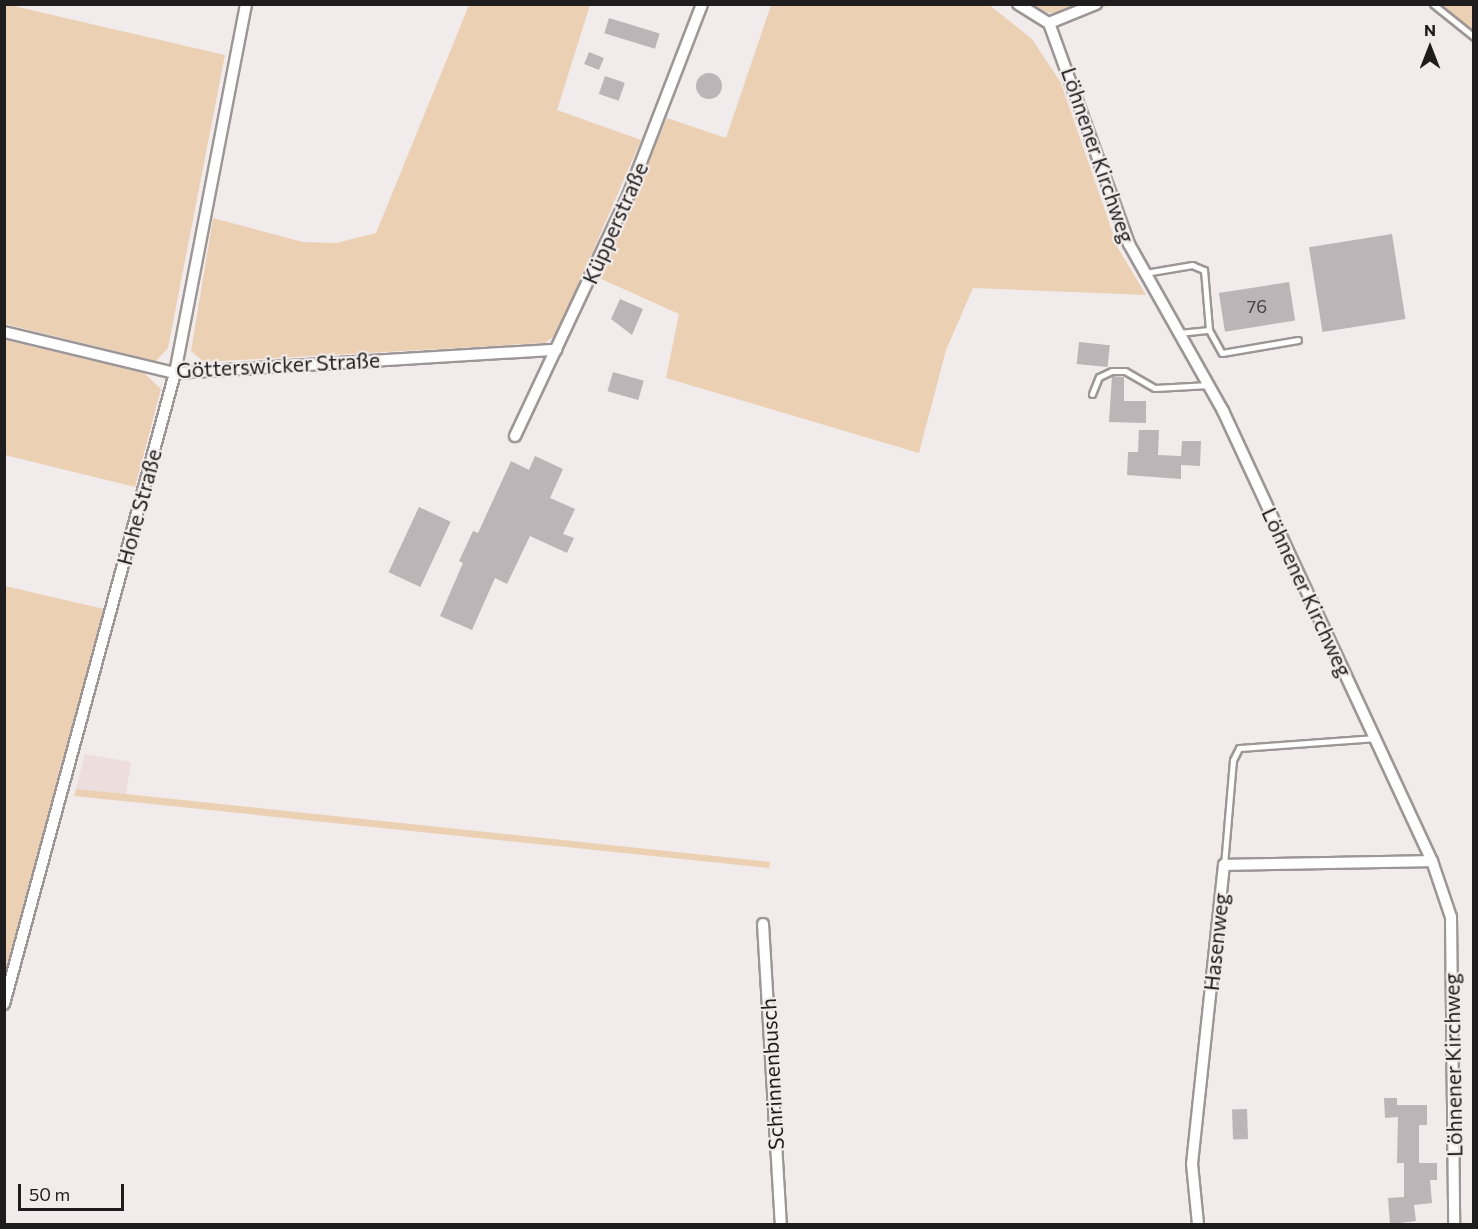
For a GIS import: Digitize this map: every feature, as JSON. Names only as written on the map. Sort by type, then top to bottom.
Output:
[{"type":"street","name":"Hohe Straße","points":[[4,1004],[175,373],[246,4]]},
{"type":"street","name":"Küpperstraße","points":[[515,436],[641,165],[702,4]]},
{"type":"street","points":[[1018,4],[1049,22],[1096,4]]},
{"type":"street","name":"Löhnener Kirchweg","points":[[1049,22],[1143,273],[1209,385],[1431,861],[1451,917],[1454,1224]]},
{"type":"street","name":"Götterswicker Straße","points":[[4,332],[175,373],[556,350]]},
{"type":"street","name":"Hasenweg","points":[[1198,1224],[1192,1164],[1224,865],[1431,861]]},
{"type":"street","name":"Schrinnenbusch","points":[[763,924],[781,1224]]},
{"type":"lane","points":[[1433,4],[1473,37]]},
{"type":"lane","points":[[1143,273],[1192,265],[1204,270],[1209,330],[1222,353],[1298,340]]},
{"type":"lane","points":[[1179,333],[1209,330]]},
{"type":"lane","points":[[1092,394],[1099,377],[1112,371],[1125,371],[1155,388],[1209,385]]},
{"type":"lane","points":[[1224,865],[1233,760],[1239,748],[1374,738]]},
{"type":"shaded area","points":[[5,4],[225,55],[168,348],[156,361],[5,324]]},
{"type":"shaded area","points":[[988,4],[1032,39],[1061,83],[1118,248],[1146,295],[973,288],[946,350],[919,453],[666,378],[679,314],[597,277],[667,118],[726,138],[771,5]]},
{"type":"shaded area","points":[[469,5],[590,5],[557,110],[641,140],[557,334],[545,343],[204,362],[191,351],[213,218],[303,242],[336,243],[376,233]]},
{"type":"shaded area","points":[[1014,5],[1111,5],[1069,17]]},
{"type":"shaded area","points":[[1440,5],[1473,5],[1473,32]]},
{"type":"shaded area","points":[[5,340],[144,373],[161,389],[135,487],[5,455]]},
{"type":"shaded area","points":[[5,586],[104,609],[5,985]]},
{"type":"shaded area","points":[[85,754],[131,762],[126,794],[76,789]]},
{"type":"shaded area","points":[[76,789],[770,862],[769,868],[74,796]]},
{"type":"building","points":[[609,18],[660,33],[655,49],[604,33]]},
{"type":"building","points":[[589,52],[604,58],[599,70],[584,64]]},
{"type":"building","points":[[709,73],[718,77],[722,86],[718,95],[709,99],[700,95],[696,86],[700,77]]},
{"type":"building","points":[[605,76],[625,83],[619,101],[599,94]]},
{"type":"building","points":[[1392,234],[1405,319],[1322,332],[1309,247]]},
{"type":"building","points":[[1289,282],[1295,321],[1225,332],[1219,293]]},
{"type":"building","points":[[620,299],[643,309],[632,335],[611,319]]},
{"type":"building","points":[[1079,342],[1110,345],[1108,367],[1077,364]]},
{"type":"building","points":[[613,372],[644,381],[638,400],[607,391]]},
{"type":"building","points":[[1112,376],[1124,377],[1124,401],[1146,401],[1146,423],[1109,422]]},
{"type":"building","points":[[1139,430],[1159,430],[1158,455],[1181,456],[1182,441],[1201,441],[1200,466],[1181,465],[1181,479],[1127,475],[1128,452],[1138,452]]},
{"type":"building","points":[[535,456],[563,469],[550,498],[575,509],[563,534],[574,538],[567,553],[530,536],[507,584],[495,578],[472,630],[440,616],[463,563],[459,561],[473,531],[478,533],[511,461],[529,470]]},
{"type":"building","points":[[419,507],[451,522],[420,587],[389,572]]},
{"type":"building","points":[[1384,1098],[1397,1098],[1397,1105],[1427,1105],[1427,1125],[1419,1125],[1419,1163],[1437,1163],[1437,1180],[1430,1180],[1432,1203],[1414,1205],[1416,1221],[1390,1224],[1388,1198],[1404,1197],[1404,1163],[1397,1163],[1398,1117],[1385,1118]]},
{"type":"building","points":[[1247,1109],[1248,1139],[1233,1140],[1232,1110]]}]
